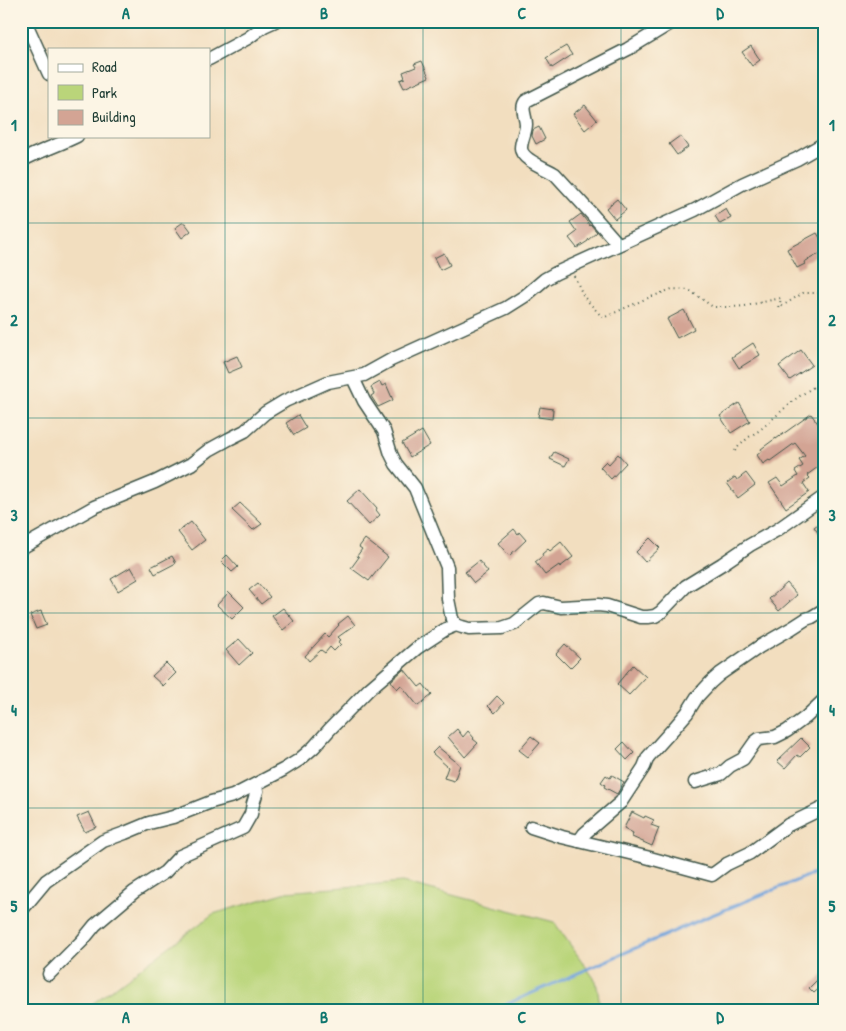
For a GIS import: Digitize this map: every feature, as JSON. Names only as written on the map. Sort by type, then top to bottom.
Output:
[{"type":"street","points":[[25,21],[48,72]]},
{"type":"street","points":[[210,58],[248,38],[264,26],[276,21]]},
{"type":"street","points":[[618,244],[555,174],[523,154],[521,146],[526,122],[523,104],[628,49],[674,21]]},
{"type":"street","points":[[21,160],[73,138]]},
{"type":"street","points":[[21,548],[94,507],[191,464],[209,450],[245,431],[264,414],[285,401],[328,382],[364,375],[391,360],[506,308],[556,273],[695,210],[742,184],[797,159],[825,143]]},
{"type":"street","points":[[352,378],[364,401],[384,431],[396,464],[411,481],[418,496],[447,566],[450,611],[456,625]]},
{"type":"street","points":[[21,911],[46,881],[103,841],[149,823],[233,796],[299,760],[314,748],[369,689],[417,648],[446,628],[456,625],[470,629],[502,628],[514,624],[538,604],[544,603],[561,607],[607,606],[641,616],[655,616],[686,586],[777,530],[825,496]]},
{"type":"street","points":[[579,841],[584,834],[621,802],[639,775],[648,757],[711,682],[759,647],[825,608]]},
{"type":"street","points":[[695,782],[720,774],[743,759],[759,739],[775,737],[787,731],[806,717],[825,699]]},
{"type":"street","points":[[49,974],[95,925],[134,892],[165,872],[180,856],[243,828],[252,814],[257,791],[256,785]]},
{"type":"street","points":[[531,827],[712,875],[727,864],[750,853],[788,825],[825,807]]},
{"type":"path","points":[[570,267],[584,297],[603,318],[672,289],[689,290],[713,307],[738,306],[782,298],[779,308],[803,293],[825,293]]},
{"type":"path","points":[[735,451],[749,436],[760,430],[794,400],[825,379]]},
{"type":"green space","points":[[403,882],[554,922],[596,981],[601,1010],[84,1010],[213,914],[287,892]]},
{"type":"building","points":[[566,46],[572,55],[552,68],[546,58]]},
{"type":"building","points":[[751,46],[760,60],[752,66],[742,52]]},
{"type":"building","points":[[422,61],[429,77],[404,88],[400,80],[405,78],[403,72],[416,67],[414,64]]},
{"type":"building","points":[[585,105],[597,120],[585,130],[573,114]]},
{"type":"building","points":[[539,127],[545,139],[536,144],[532,136],[533,130]]},
{"type":"building","points":[[680,136],[688,147],[677,155],[669,144]]},
{"type":"building","points":[[617,199],[626,210],[615,219],[606,208]]},
{"type":"building","points":[[726,209],[731,218],[720,224],[715,216]]},
{"type":"building","points":[[581,214],[597,232],[577,248],[569,238],[577,232],[570,222]]},
{"type":"building","points":[[185,223],[191,231],[182,238],[175,228]]},
{"type":"building","points":[[817,233],[825,246],[825,264],[819,254],[797,268],[787,249]]},
{"type":"building","points":[[444,253],[450,265],[440,270],[434,258]]},
{"type":"building","points":[[684,310],[694,329],[677,338],[667,319]]},
{"type":"building","points":[[753,343],[760,355],[739,368],[732,357]]},
{"type":"building","points":[[801,350],[812,365],[790,380],[779,366]]},
{"type":"building","points":[[237,356],[242,367],[228,373],[223,362]]},
{"type":"building","points":[[380,382],[382,386],[386,384],[393,400],[378,407],[371,396],[374,394],[371,387]]},
{"type":"building","points":[[739,403],[750,421],[731,433],[720,416]]},
{"type":"building","points":[[540,407],[553,409],[552,419],[538,417]]},
{"type":"building","points":[[811,414],[825,433],[825,462],[807,475],[810,478],[803,483],[809,492],[786,508],[769,483],[777,478],[783,486],[798,476],[795,471],[803,466],[799,460],[805,456],[795,443],[763,464],[757,455],[762,451],[761,449]]},
{"type":"building","points":[[298,415],[306,428],[294,435],[286,423]]},
{"type":"building","points":[[422,431],[430,445],[410,457],[402,443]]},
{"type":"building","points":[[554,452],[569,459],[565,466],[550,459]]},
{"type":"building","points":[[618,454],[626,463],[611,479],[600,467],[606,461],[609,464]]},
{"type":"building","points":[[746,473],[755,485],[738,498],[727,483],[735,477],[737,480]]},
{"type":"building","points":[[360,489],[377,508],[376,510],[380,515],[369,525],[347,501]]},
{"type":"building","points":[[240,503],[262,524],[253,530],[232,510]]},
{"type":"building","points":[[825,519],[825,543],[814,527]]},
{"type":"building","points":[[191,522],[205,540],[192,550],[178,532]]},
{"type":"building","points":[[514,529],[526,540],[509,556],[498,543]]},
{"type":"building","points":[[650,538],[660,548],[645,562],[636,552]]},
{"type":"building","points":[[365,539],[388,557],[369,581],[351,568],[359,557],[357,556],[362,549],[359,547]]},
{"type":"building","points":[[561,542],[573,557],[545,575],[535,562],[548,549],[550,551]]},
{"type":"building","points":[[227,555],[238,567],[232,572],[221,561]]},
{"type":"building","points":[[172,556],[176,563],[155,574],[151,567]]},
{"type":"building","points":[[479,561],[488,572],[474,583],[465,572]]},
{"type":"building","points":[[131,567],[138,579],[118,591],[111,579]]},
{"type":"building","points":[[258,583],[270,597],[261,604],[249,590]]},
{"type":"building","points":[[787,583],[797,595],[779,611],[769,599]]},
{"type":"building","points":[[229,592],[244,607],[232,619],[217,605]]},
{"type":"building","points":[[283,608],[294,621],[283,630],[272,616]]},
{"type":"building","points":[[41,611],[47,625],[36,629],[30,615]]},
{"type":"building","points":[[348,616],[355,625],[338,637],[341,640],[338,642],[341,644],[334,651],[330,647],[325,653],[321,650],[309,661],[305,656],[325,634],[328,637],[338,624]]},
{"type":"building","points":[[239,639],[252,653],[239,665],[226,650]]},
{"type":"building","points":[[565,644],[580,658],[570,668],[556,654]]},
{"type":"building","points":[[166,663],[176,673],[163,686],[152,676]]},
{"type":"building","points":[[633,665],[646,677],[629,695],[617,684]]},
{"type":"building","points":[[404,669],[419,687],[423,684],[432,695],[418,706],[401,685],[397,689],[391,681]]},
{"type":"building","points":[[497,696],[504,703],[495,713],[488,706]]},
{"type":"building","points":[[457,729],[463,737],[468,731],[478,743],[465,757],[448,737]]},
{"type":"building","points":[[531,736],[540,743],[528,757],[519,750]]},
{"type":"building","points":[[801,738],[810,747],[800,757],[797,755],[785,768],[777,761]]},
{"type":"building","points":[[624,742],[634,753],[627,760],[617,749]]},
{"type":"building","points":[[438,747],[460,765],[454,781],[444,778],[448,767],[432,753]]},
{"type":"building","points":[[606,775],[610,778],[612,775],[624,782],[617,794],[604,787],[605,785],[601,782]]},
{"type":"building","points":[[89,812],[96,827],[85,832],[77,817]]},
{"type":"building","points":[[632,812],[644,818],[645,816],[654,820],[651,825],[659,828],[652,846],[632,837],[633,833],[624,828]]},
{"type":"building","points":[[825,972],[825,983],[814,993],[809,988]]},
{"type":"waterway","points":[[493,1010],[707,917],[825,869]]}]
